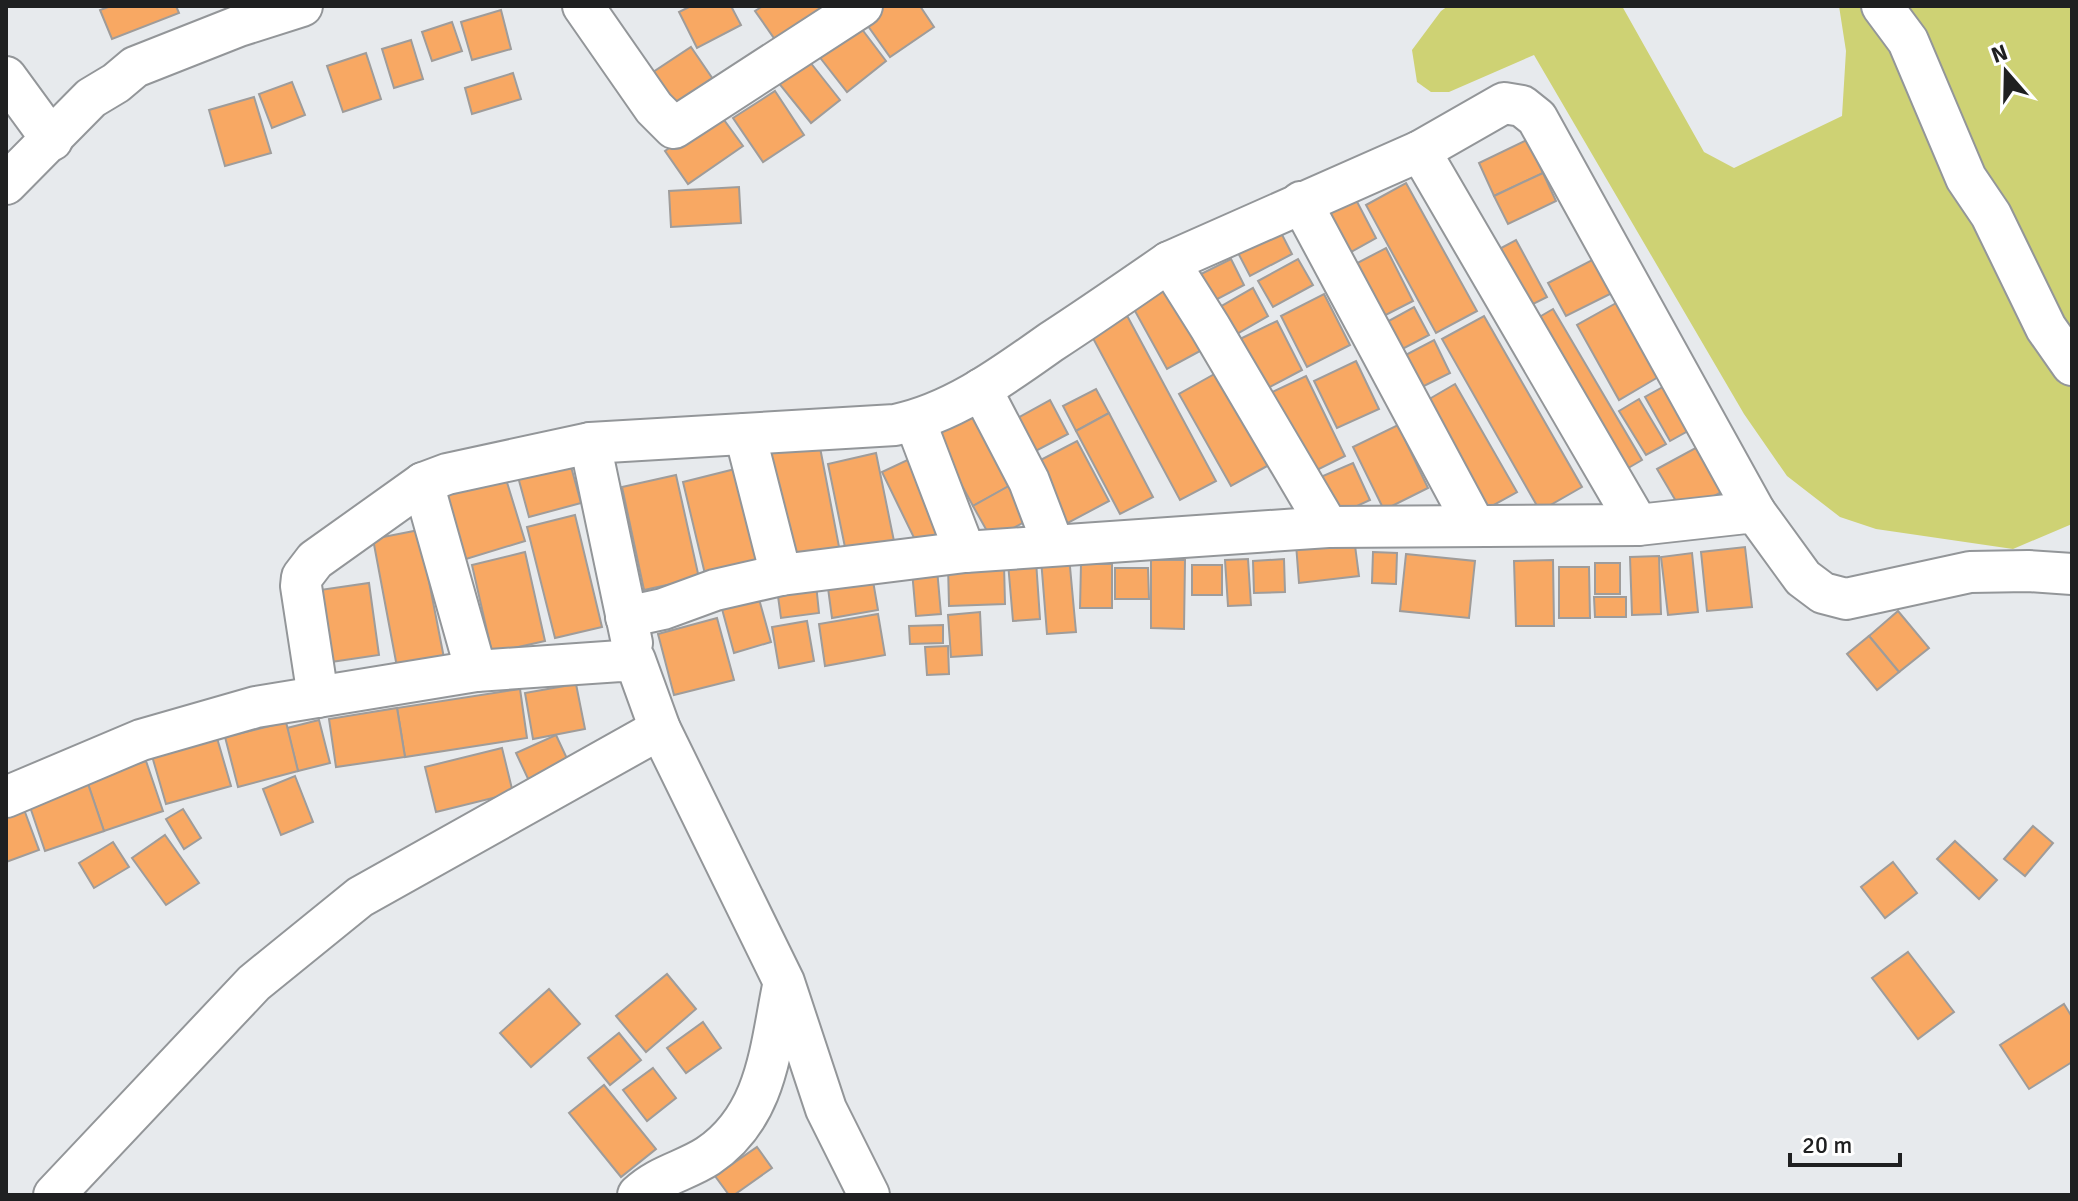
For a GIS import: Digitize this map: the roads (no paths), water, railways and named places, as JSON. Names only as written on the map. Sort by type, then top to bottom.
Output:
[{"type":"street","points":[[6,184],[91,98],[135,67],[239,26],[302,6]]},
{"type":"street","points":[[583,6],[654,108],[674,128],[862,6]]},
{"type":"street","points":[[1882,6],[1908,41],[1966,178],[1991,215],[2046,328],[2072,365]]},
{"type":"street","points":[[6,77],[52,140]]},
{"type":"street","points":[[318,697],[302,577],[315,560],[423,483],[447,474],[590,443],[895,425],[915,421],[981,389],[1169,262],[1420,151],[1504,103],[1522,106],[1537,118],[1755,512],[1803,578],[1823,593],[1846,599],[1970,572],[2072,574]]},
{"type":"street","points":[[1420,151],[1638,525]]},
{"type":"street","points":[[1301,202],[1475,526]]},
{"type":"street","points":[[1169,262],[1328,527]]},
{"type":"street","points":[[981,389],[1029,481],[1053,544]]},
{"type":"street","points":[[915,421],[965,552]]},
{"type":"street","points":[[745,434],[781,575]]},
{"type":"street","points":[[590,443],[635,660],[660,729],[784,982],[826,1109],[869,1195]]},
{"type":"street","points":[[423,483],[476,671]]},
{"type":"street","points":[[626,617],[663,609],[715,590],[781,575],[965,552],[1328,527],[1638,525],[1755,512]]},
{"type":"street","points":[[6,797],[141,740],[256,707],[476,671],[635,660]]},
{"type":"street","points":[[54,1195],[254,983],[360,897],[660,729]]},
{"type":"street","points":[[638,1195],[651,1183],[705,1158],[732,1137],[762,1088],[784,982]]}]
